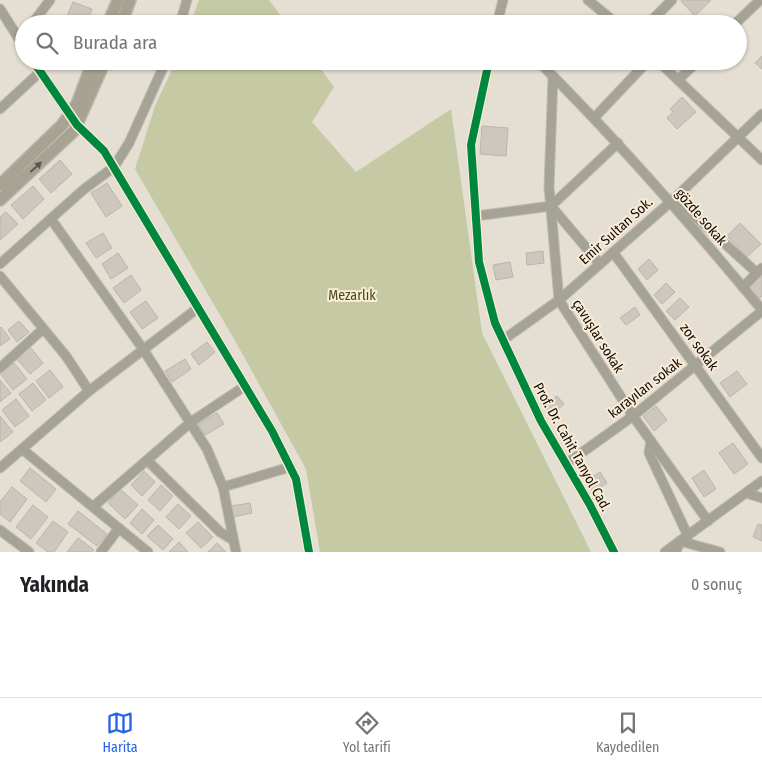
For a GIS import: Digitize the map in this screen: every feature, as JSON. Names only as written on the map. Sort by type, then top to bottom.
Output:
[{"type":"main road","points":[[112,15],[118,0]]},
{"type":"main road","points":[[124,15],[130,0]]},
{"type":"main road","points":[[0,185],[62,125],[77,104],[90,70]]},
{"type":"main road","points":[[0,200],[60,146],[77,125],[101,70]]},
{"type":"street","points":[[39,15],[50,0]]},
{"type":"street","points":[[183,15],[187,0]]},
{"type":"street","points":[[501,15],[503,0]]},
{"type":"street","points":[[588,0],[606,15]]},
{"type":"street","points":[[657,15],[672,0]]},
{"type":"street","points":[[745,15],[760,0]]},
{"type":"street","points":[[0,9],[15,28]]},
{"type":"street","points":[[0,264],[83,190],[114,167],[129,142],[162,70]]},
{"type":"street","name":"Prof. Dr. Cahit Tanyol Cad.","points":[[487,70],[471,145],[478,262],[495,323],[540,420],[614,552]]},
{"type":"street","name":"gözde sokak","points":[[547,70],[672,200],[762,311]]},
{"type":"street","points":[[594,118],[639,70]]},
{"type":"street","points":[[667,70],[762,160]]},
{"type":"street","points":[[678,80],[689,70]]},
{"type":"street","points":[[0,109],[40,72],[77,125],[104,151],[245,386],[290,467],[296,479],[309,552]]},
{"type":"street","name":"çavuşlar sokak","points":[[553,76],[549,187],[559,300],[633,416],[708,521]]},
{"type":"street","name":"Emir Sultan Sok.","points":[[503,340],[559,300],[672,200],[762,114]]},
{"type":"street","points":[[476,216],[551,206],[591,166],[618,143]]},
{"type":"street","name":"gözde sokak","points":[[672,200],[759,271]]},
{"type":"street","points":[[551,206],[600,264]]},
{"type":"street","points":[[51,219],[143,349],[191,422],[210,456],[223,487],[236,552]]},
{"type":"street","name":"zor sokak","points":[[613,252],[762,458]]},
{"type":"street","points":[[743,287],[759,271]]},
{"type":"street","points":[[0,276],[66,356],[89,391]]},
{"type":"street","points":[[0,468],[89,391],[198,308]]},
{"type":"street","name":"karayılan sokak","points":[[566,464],[633,416],[762,311]]},
{"type":"street","points":[[0,368],[43,329]]},
{"type":"street","points":[[94,506],[191,422],[245,386]]},
{"type":"street","points":[[651,441],[649,453],[688,536]]},
{"type":"street","points":[[22,448],[148,552]]},
{"type":"street","points":[[146,460],[220,532],[233,540]]},
{"type":"street","points":[[223,487],[290,467]]},
{"type":"street","points":[[665,552],[762,481]]},
{"type":"street","points":[[746,492],[762,498]]},
{"type":"street","points":[[101,552],[119,528]]},
{"type":"street","points":[[0,530],[29,552]]},
{"type":"street","points":[[676,552],[680,542]]},
{"type":"street","points":[[680,542],[720,552]]},
{"type":"green space","points":[[199,0],[269,0],[280,15],[193,15]]},
{"type":"green space","name":"Mezarlık","points":[[172,70],[322,70],[334,87],[312,122],[356,172],[451,109],[482,333],[591,552],[320,552],[306,469],[238,346],[135,169],[155,106]]},
{"type":"building","points":[[682,0],[711,0],[696,15]]},
{"type":"building","points":[[73,2],[92,9],[90,15],[68,15]]},
{"type":"building","points":[[762,56],[762,69],[755,63]]},
{"type":"building","points":[[682,97],[696,112],[677,129],[667,118],[673,112],[670,109]]},
{"type":"building","points":[[482,126],[508,128],[506,156],[480,154]]},
{"type":"building","points":[[60,160],[72,174],[51,193],[39,179]]},
{"type":"building","points":[[107,183],[122,206],[106,217],[91,193]]},
{"type":"building","points":[[33,186],[44,199],[23,219],[11,205]]},
{"type":"building","points":[[6,212],[18,224],[0,240],[0,217]]},
{"type":"building","points":[[740,223],[761,244],[747,257],[727,236]]},
{"type":"building","points":[[103,233],[112,248],[96,258],[86,243]]},
{"type":"building","points":[[543,251],[544,263],[527,265],[526,253]]},
{"type":"building","points":[[118,253],[128,268],[111,279],[102,264]]},
{"type":"building","points":[[649,259],[658,270],[647,280],[638,269]]},
{"type":"building","points":[[510,262],[513,277],[496,280],[493,265]]},
{"type":"building","points":[[762,271],[762,296],[760,298],[747,288]]},
{"type":"building","points":[[131,275],[141,290],[124,303],[113,288]]},
{"type":"building","points":[[666,283],[675,292],[662,304],[654,295]]},
{"type":"building","points":[[680,298],[689,307],[675,320],[666,311]]},
{"type":"building","points":[[146,301],[158,318],[142,329],[130,312]]},
{"type":"building","points":[[635,307],[640,315],[626,325],[620,318]]},
{"type":"building","points":[[19,321],[29,332],[17,342],[8,330]]},
{"type":"building","points":[[0,328],[10,339],[0,346]]},
{"type":"building","points":[[207,342],[215,352],[199,365],[191,354]]},
{"type":"building","points":[[30,347],[43,363],[30,374],[16,358]]},
{"type":"building","points":[[185,359],[191,369],[172,382],[165,371]]},
{"type":"building","points":[[14,363],[27,379],[13,390],[0,373]]},
{"type":"building","points":[[50,370],[63,387],[49,398],[36,381]]},
{"type":"building","points":[[737,371],[747,384],[730,397],[720,383]]},
{"type":"building","points":[[0,380],[11,393],[0,402]]},
{"type":"building","points":[[33,383],[46,400],[32,411],[19,394]]},
{"type":"building","points":[[557,396],[564,404],[551,415],[544,406]]},
{"type":"building","points":[[16,399],[29,416],[15,427],[2,410]]},
{"type":"building","points":[[656,406],[667,420],[654,431],[643,416]]},
{"type":"building","points":[[217,413],[224,424],[205,435],[198,424]]},
{"type":"building","points":[[0,416],[13,432],[0,442]]},
{"type":"building","points":[[733,443],[748,464],[734,474],[719,453]]},
{"type":"building","points":[[30,468],[56,489],[46,502],[20,481]]},
{"type":"building","points":[[704,470],[716,489],[704,497],[692,478]]},
{"type":"building","points":[[144,471],[155,482],[142,496],[131,485]]},
{"type":"building","points":[[600,472],[607,483],[593,492],[586,481]]},
{"type":"building","points":[[161,485],[173,496],[160,511],[148,500]]},
{"type":"building","points":[[12,487],[27,499],[10,522],[0,514],[0,502]]},
{"type":"building","points":[[120,489],[138,505],[125,519],[108,503]]},
{"type":"building","points":[[250,503],[252,513],[233,517],[231,506]]},
{"type":"building","points":[[178,504],[191,516],[179,529],[166,517]]},
{"type":"building","points":[[33,505],[48,517],[31,539],[16,527]]},
{"type":"building","points":[[142,509],[154,520],[142,534],[130,523]]},
{"type":"building","points":[[78,511],[107,534],[97,546],[68,524]]},
{"type":"building","points":[[53,521],[68,532],[54,552],[48,552],[36,543]]},
{"type":"building","points":[[198,522],[213,537],[201,548],[186,533]]},
{"type":"building","points":[[758,524],[762,525],[762,541],[753,537]]},
{"type":"building","points":[[158,525],[173,539],[163,550],[147,536]]},
{"type":"building","points":[[78,538],[94,550],[92,552],[67,552]]},
{"type":"building","points":[[179,542],[188,552],[169,552]]},
{"type":"building","points":[[217,543],[226,552],[208,552]]},
{"type":"cycle path","points":[[39,70],[77,125],[104,151],[272,431],[296,479],[309,552]]},
{"type":"cycle path","points":[[487,70],[471,145],[479,262],[495,323],[541,421],[590,505],[614,552]]}]
